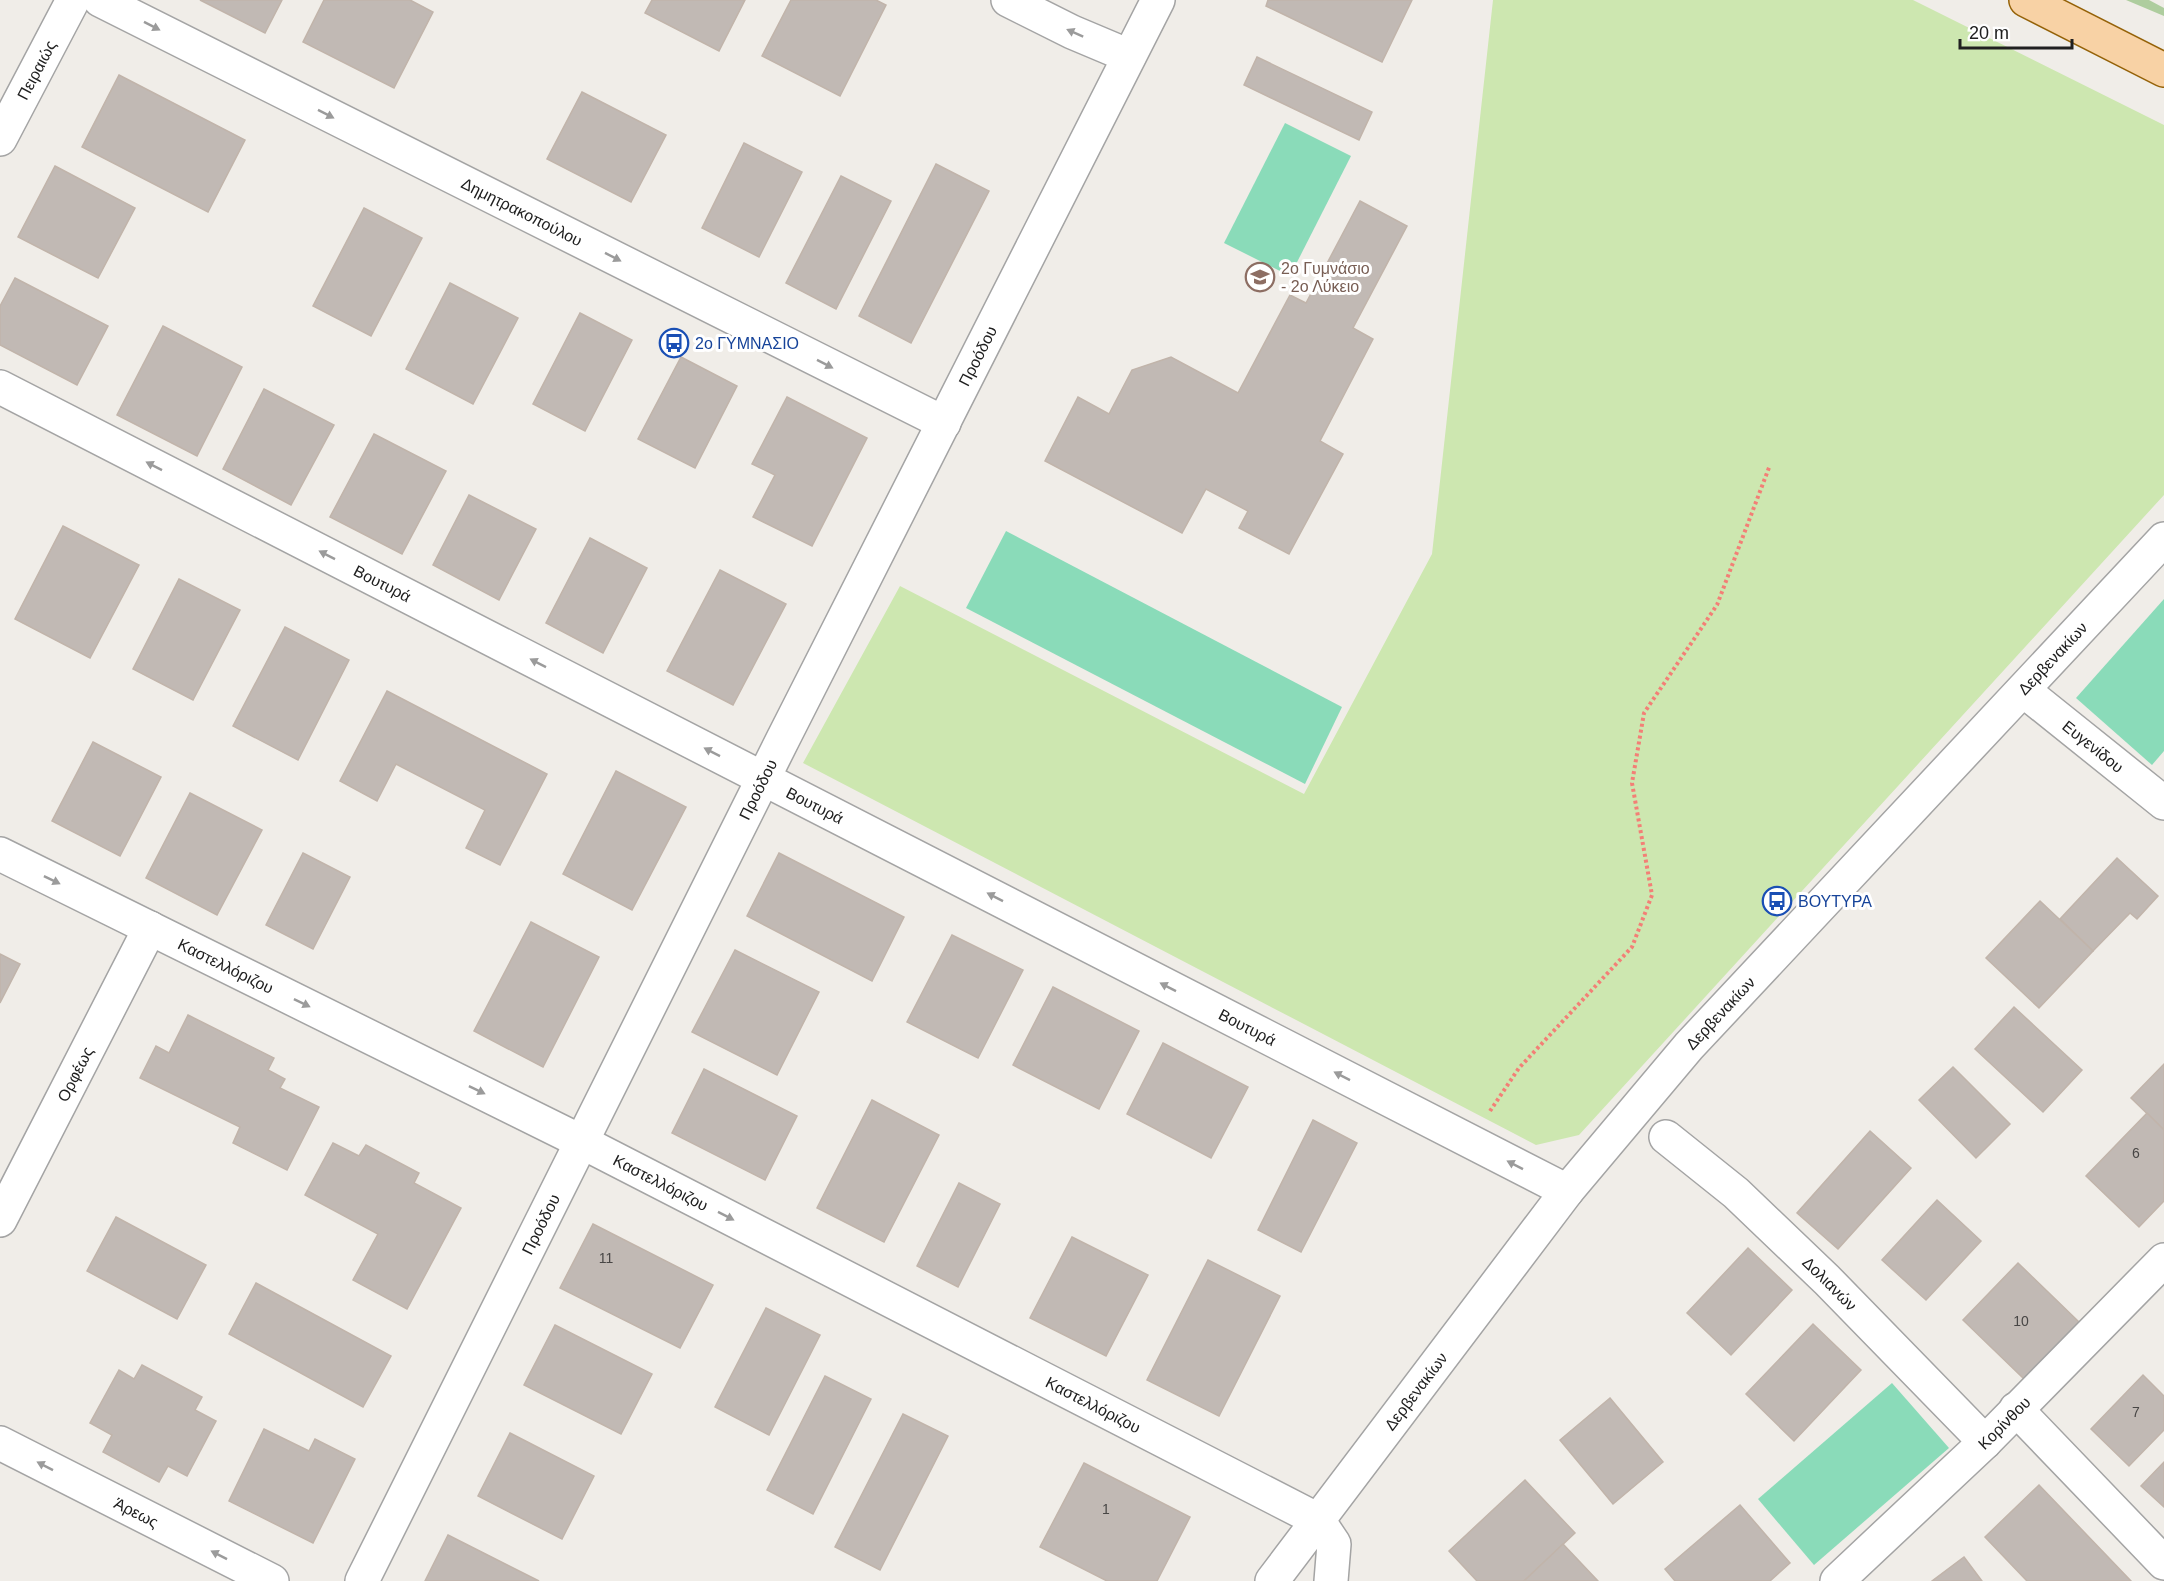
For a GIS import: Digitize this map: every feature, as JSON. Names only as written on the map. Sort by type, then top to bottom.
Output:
[{"type":"main road","points":[[2026,0],[2164,70]]},
{"type":"street","name":"Πειραιώς","points":[[0,139],[73,0]]},
{"type":"street","name":"Δημητρακοπούλου","points":[[100,0],[944,423]]},
{"type":"street","points":[[1008,0],[1072,32],[1129,56]]},
{"type":"street","name":"Προόδου","points":[[362,1581],[1158,0]]},
{"type":"street","name":"Βουτυρά","points":[[0,387],[1567,1191]]},
{"type":"street","name":"Δερβενακίων","points":[[1272,1581],[1567,1191],[1689,1046],[2164,538]]},
{"type":"street","name":"Ευγενίδου","points":[[2023,690],[2164,803]]},
{"type":"street","name":"Καστελλόριζου","points":[[0,854],[582,1142],[1318,1520]]},
{"type":"street","name":"Ορφέως","points":[[0,1220],[150,928]]},
{"type":"street","name":"Δολιανών","points":[[1666,1137],[1736,1193],[1827,1280],[1985,1442]]},
{"type":"street","name":"Κορίνθου","points":[[1842,1579],[1985,1442],[2164,1260]]},
{"type":"street","points":[[2016,1409],[2164,1563]]},
{"type":"street","name":"Άρεως","points":[[0,1443],[272,1581]]},
{"type":"street","points":[[1318,1520],[1334,1544],[1331,1581]]},
{"type":"path","points":[[1469,1141],[1519,1068],[1632,947],[1652,895],[1632,783],[1644,713],[1717,605],[1770,465]]},
{"type":"green space","points":[[1493,0],[1913,0],[2164,125],[2164,495],[1579,1135],[1536,1145],[803,763],[900,586],[1304,794],[1432,554]]},
{"type":"green space","points":[[2126,0],[2149,0],[2164,8],[2164,16]]},
{"type":"green space","points":[[1285,123],[1351,156],[1290,276],[1224,243]]},
{"type":"green space","points":[[1006,531],[1342,707],[1305,784],[966,608]]},
{"type":"green space","points":[[2164,599],[2164,751],[2152,765],[2076,698]]},
{"type":"green space","points":[[1892,1383],[1949,1448],[1814,1565],[1758,1499]]},
{"type":"building","points":[[200,0],[282,0],[265,33]]},
{"type":"building","points":[[324,0],[410,0],[433,12],[394,88],[303,42]]},
{"type":"building","points":[[652,0],[745,0],[719,51],[645,13]]},
{"type":"building","points":[[791,0],[876,0],[886,5],[840,96],[762,56]]},
{"type":"building","points":[[1268,0],[1412,0],[1382,62],[1266,6]]},
{"type":"building","points":[[1257,57],[1372,112],[1359,140],[1244,85]]},
{"type":"building","points":[[119,75],[245,140],[208,212],[82,147]]},
{"type":"building","points":[[582,92],[666,135],[631,202],[547,159]]},
{"type":"building","points":[[744,143],[802,172],[759,257],[702,228]]},
{"type":"building","points":[[936,164],[989,191],[911,343],[859,316]]},
{"type":"building","points":[[55,166],[135,208],[98,278],[18,237]]},
{"type":"building","points":[[841,176],[891,201],[836,309],[786,283]]},
{"type":"building","points":[[1360,201],[1407,226],[1353,328],[1373,339],[1320,441],[1343,454],[1289,554],[1239,528],[1248,511],[1206,489],[1182,533],[1045,461],[1078,397],[1109,414],[1132,370],[1171,357],[1238,393],[1290,295],[1306,303]]},
{"type":"building","points":[[364,208],[422,238],[371,336],[313,306]]},
{"type":"building","points":[[15,278],[108,326],[77,385],[0,345],[0,306]]},
{"type":"building","points":[[450,283],[518,318],[473,404],[406,369]]},
{"type":"building","points":[[580,313],[632,340],[585,431],[533,404]]},
{"type":"building","points":[[163,326],[242,367],[197,456],[117,415]]},
{"type":"building","points":[[681,357],[737,386],[695,468],[638,439]]},
{"type":"building","points":[[264,389],[334,425],[291,505],[223,469]]},
{"type":"building","points":[[787,397],[867,438],[812,546],[753,517],[775,475],[752,464]]},
{"type":"building","points":[[374,434],[446,471],[402,554],[330,517]]},
{"type":"building","points":[[469,495],[536,529],[499,600],[433,565]]},
{"type":"building","points":[[63,526],[139,565],[90,658],[15,619]]},
{"type":"building","points":[[590,538],[647,568],[603,653],[546,623]]},
{"type":"building","points":[[720,570],[786,604],[733,705],[667,671]]},
{"type":"building","points":[[179,579],[240,610],[193,700],[133,669]]},
{"type":"building","points":[[285,627],[349,660],[298,760],[233,726]]},
{"type":"building","points":[[387,691],[547,774],[500,865],[466,848],[485,810],[396,764],[377,801],[340,781]]},
{"type":"building","points":[[93,742],[161,777],[120,856],[52,821]]},
{"type":"building","points":[[616,771],[686,807],[632,910],[563,874]]},
{"type":"building","points":[[190,793],[262,830],[217,915],[146,878]]},
{"type":"building","points":[[303,853],[350,877],[313,949],[266,925]]},
{"type":"building","points":[[779,853],[904,917],[872,981],[747,916]]},
{"type":"building","points":[[2117,858],[2158,896],[2137,919],[2130,913],[2093,951],[2060,919]]},
{"type":"building","points":[[2040,901],[2093,951],[2039,1008],[1986,958]]},
{"type":"building","points":[[531,922],[599,957],[543,1067],[474,1031]]},
{"type":"building","points":[[952,935],[1023,970],[978,1058],[907,1022]]},
{"type":"building","points":[[735,950],[819,992],[777,1075],[692,1032]]},
{"type":"building","points":[[0,954],[20,964],[0,1003]]},
{"type":"building","points":[[1053,987],[1139,1031],[1099,1109],[1013,1065]]},
{"type":"building","points":[[2014,1007],[2082,1070],[2043,1112],[1975,1049]]},
{"type":"building","points":[[188,1015],[274,1058],[268,1070],[285,1079],[280,1088],[319,1107],[287,1170],[233,1143],[240,1127],[140,1078],[156,1046],[169,1053]]},
{"type":"building","points":[[1163,1043],[1248,1087],[1211,1158],[1127,1114]]},
{"type":"building","points":[[2164,1064],[2164,1130],[2131,1098]]},
{"type":"building","points":[[1953,1067],[2010,1124],[1976,1158],[1919,1100]]},
{"type":"building","points":[[704,1069],[797,1116],[765,1180],[672,1133]]},
{"type":"building","points":[[872,1100],[939,1135],[884,1242],[817,1208]]},
{"type":"building","points":[[2147,1113],[2164,1130],[2164,1201],[2139,1227],[2086,1176]]},
{"type":"building","points":[[1313,1120],[1357,1143],[1301,1252],[1258,1230]]},
{"type":"building","points":[[1870,1131],[1911,1168],[1838,1249],[1797,1213]]},
{"type":"building","points":[[333,1143],[359,1156],[366,1145],[419,1173],[414,1183],[461,1208],[407,1309],[353,1280],[378,1234],[305,1195]]},
{"type":"building","points":[[959,1183],[1000,1204],[958,1287],[917,1266]]},
{"type":"building","points":[[1937,1200],[1981,1241],[1926,1300],[1882,1260]]},
{"type":"building","points":[[116,1217],[206,1265],[177,1319],[87,1271]]},
{"type":"building","points":[[593,1224],[713,1285],[680,1348],[560,1288]]},
{"type":"building","points":[[1072,1237],[1148,1275],[1106,1356],[1030,1318]]},
{"type":"building","points":[[1748,1248],[1792,1290],[1731,1355],[1687,1313]]},
{"type":"building","points":[[1208,1260],[1280,1296],[1219,1416],[1147,1380]]},
{"type":"building","points":[[2018,1263],[2079,1322],[2024,1379],[1963,1320]]},
{"type":"building","points":[[256,1283],[391,1356],[363,1407],[229,1334]]},
{"type":"building","points":[[766,1308],[820,1335],[769,1435],[715,1407]]},
{"type":"building","points":[[1813,1324],[1861,1370],[1794,1441],[1746,1394]]},
{"type":"building","points":[[555,1325],[652,1374],[621,1434],[524,1385]]},
{"type":"building","points":[[142,1365],[202,1397],[195,1410],[216,1421],[187,1476],[168,1466],[159,1482],[103,1452],[112,1435],[90,1423],[119,1370],[134,1379]]},
{"type":"building","points":[[2143,1375],[2164,1396],[2164,1430],[2129,1466],[2091,1429]]},
{"type":"building","points":[[825,1376],[871,1399],[813,1514],[767,1490]]},
{"type":"building","points":[[1610,1398],[1663,1462],[1613,1504],[1560,1440]]},
{"type":"building","points":[[903,1414],[948,1436],[880,1570],[835,1547]]},
{"type":"building","points":[[264,1429],[309,1451],[315,1439],[355,1459],[313,1543],[229,1501]]},
{"type":"building","points":[[510,1433],[594,1476],[562,1539],[478,1496]]},
{"type":"building","points":[[2164,1462],[2164,1507],[2141,1486]]},
{"type":"building","points":[[1084,1463],[1190,1517],[1157,1581],[1107,1581],[1040,1547]]},
{"type":"building","points":[[1525,1480],[1575,1533],[1524,1581],[1477,1581],[1449,1551]]},
{"type":"building","points":[[2039,1485],[2131,1581],[2027,1581],[1985,1537]]},
{"type":"building","points":[[1740,1505],[1790,1563],[1770,1581],[1675,1581],[1665,1569]]},
{"type":"building","points":[[448,1535],[539,1581],[425,1581]]},
{"type":"building","points":[[1563,1544],[1598,1581],[1524,1581]]},
{"type":"building","points":[[1964,1557],[1982,1581],[1932,1581]]},
{"type":"place","name":"2ο Γυμνάσιο - 2ο Λύκειο","points":[[1260,277]]},
{"type":"place","name":"2ο ΓΥΜΝΑΣΙΟ","points":[[674,343]]},
{"type":"place","name":"ΒΟΥΤΥΡΑ","points":[[1777,901]]}]
